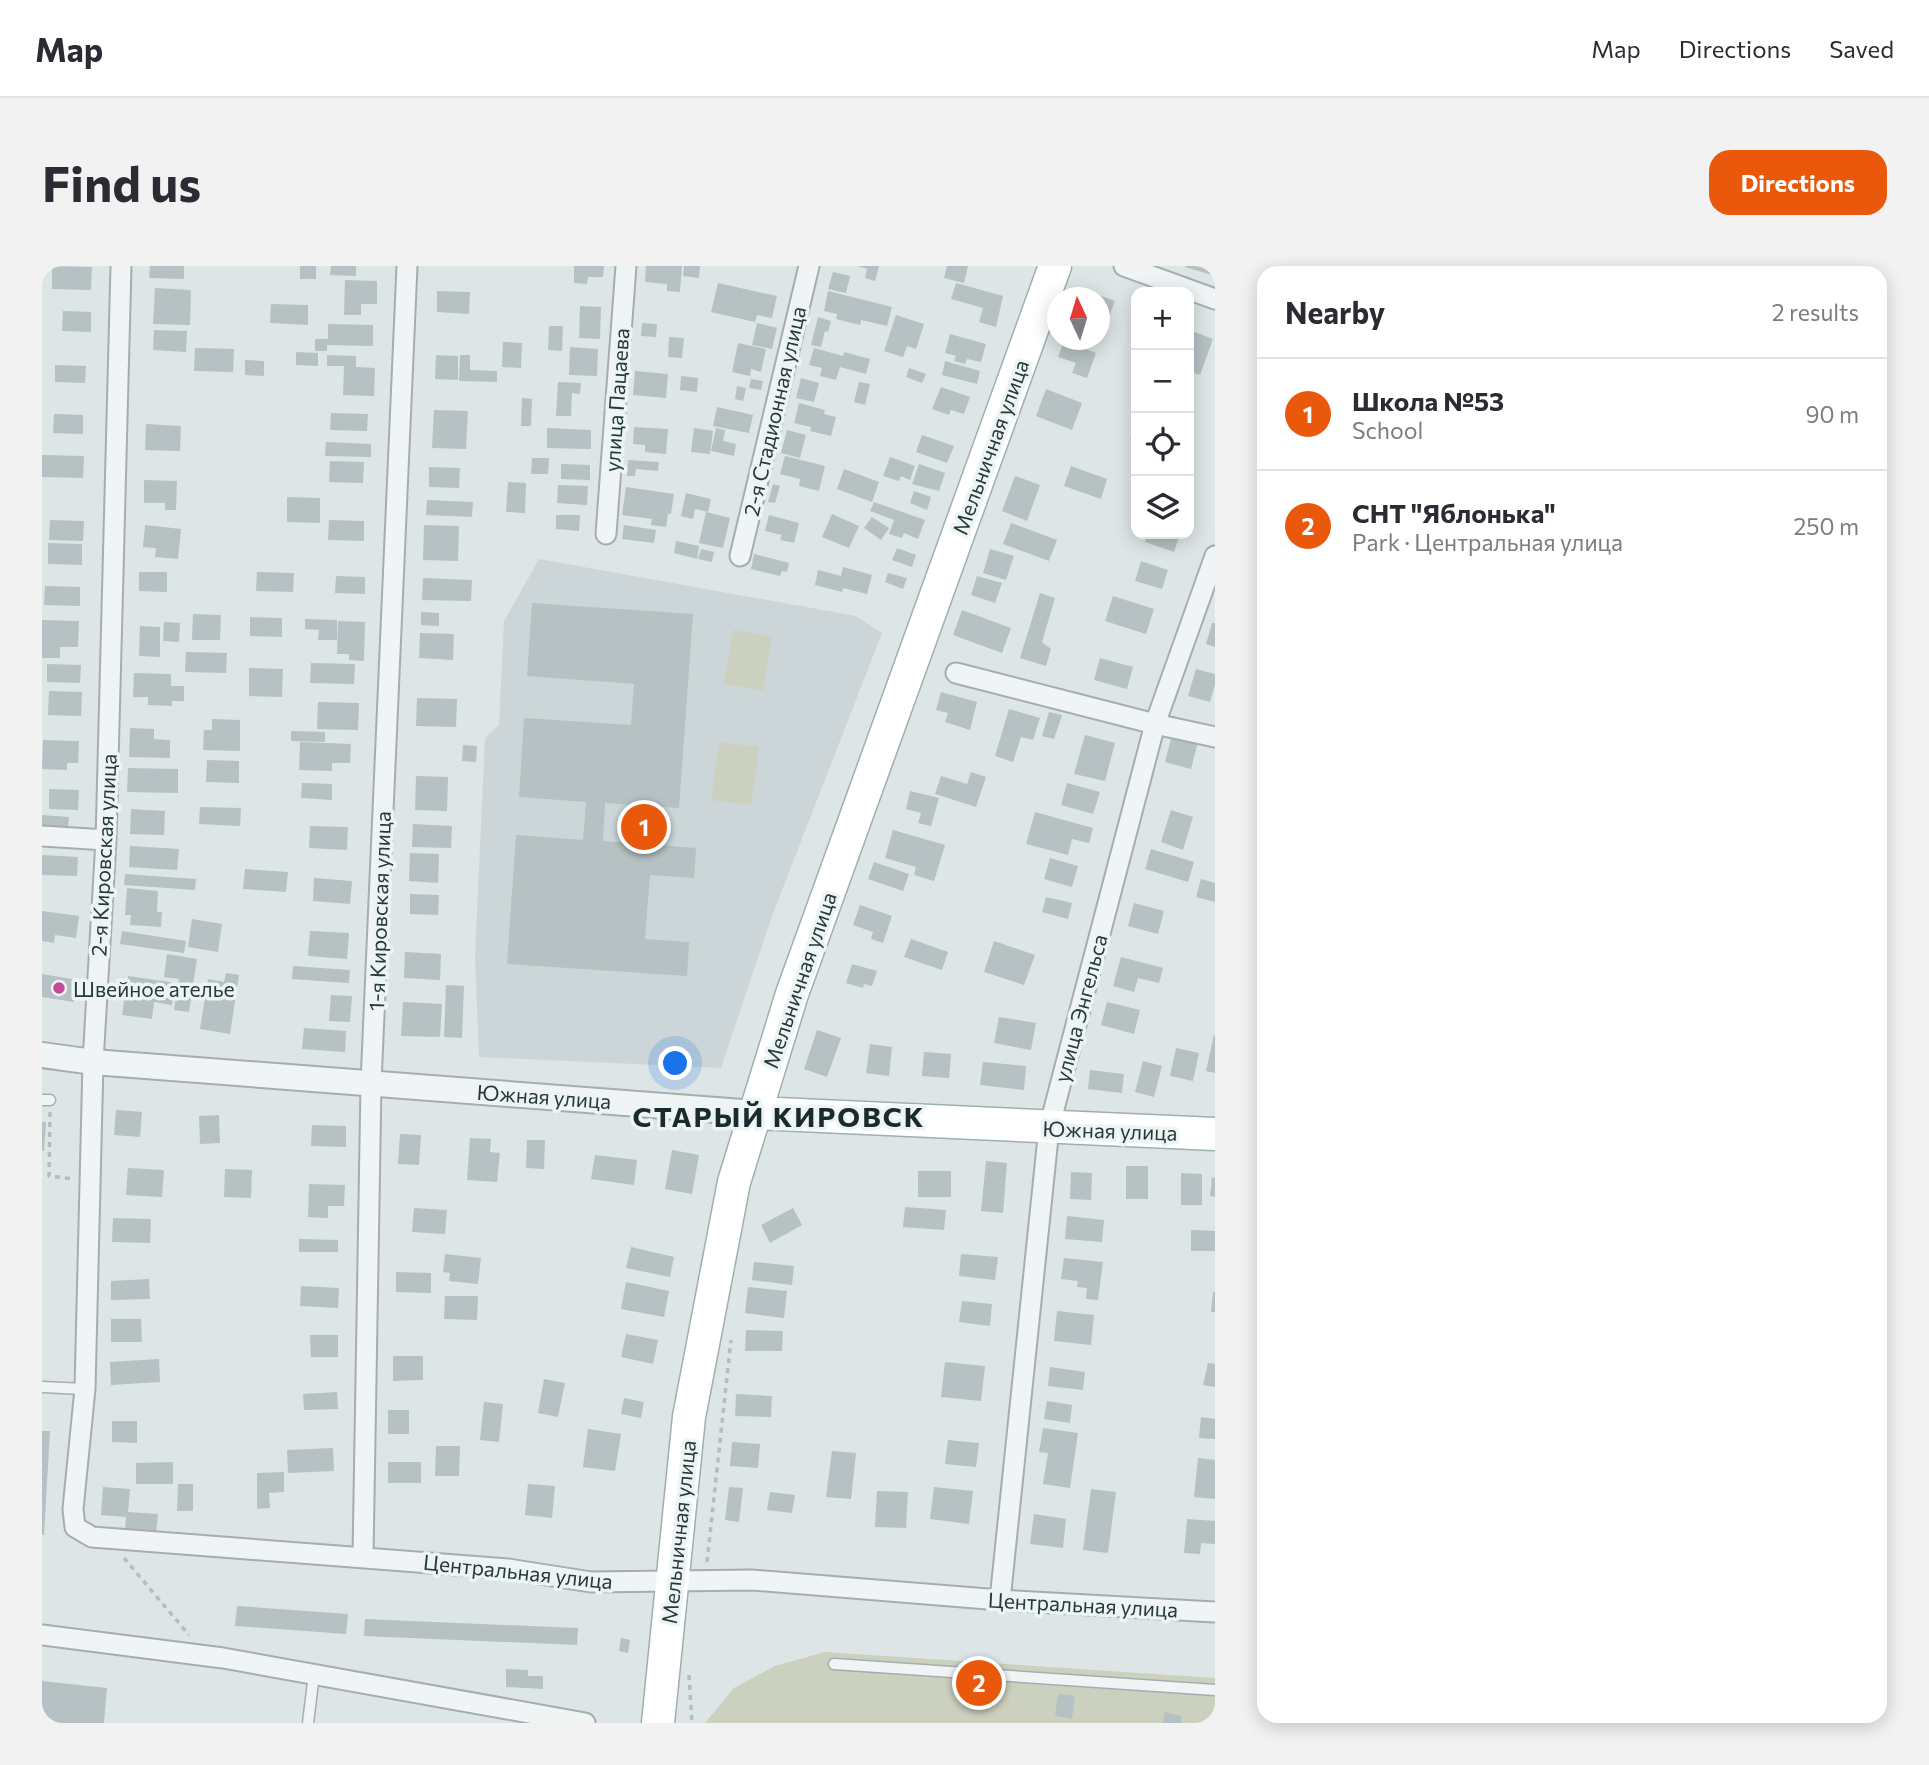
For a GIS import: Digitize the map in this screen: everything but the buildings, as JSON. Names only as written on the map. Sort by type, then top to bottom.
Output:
[{"type":"main road","name":"Мельничная улица","points":[[658,1723],[687,1581],[689,1416],[734,1182],[792,994],[1055,266]]},
{"type":"main road","name":"Южная улица","points":[[755,1113],[1215,1134]]},
{"type":"street","name":"2-я Кировская улица","points":[[83,1532],[73,1509],[85,1389],[93,1062],[106,839],[121,266]]},
{"type":"street","name":"1-я Кировская улица","points":[[363,1556],[372,1083],[407,266]]},
{"type":"street","name":"улица Пацаева","points":[[606,534],[626,266]]},
{"type":"street","name":"2-я Стадионная улица","points":[[740,556],[809,266]]},
{"type":"street","points":[[1124,266],[1215,299]]},
{"type":"street","name":"улица Энгельса","points":[[1000,1600],[1049,1128],[1155,724],[1215,556]]},
{"type":"street","points":[[956,673],[1215,737]]},
{"type":"street","points":[[42,835],[106,839]]},
{"type":"street","name":"Южная улица","points":[[42,1055],[93,1062],[755,1113]]},
{"type":"street","name":"Центральная улица","points":[[83,1532],[508,1569],[591,1582],[752,1580],[1000,1600],[1215,1612]]},
{"type":"street","points":[[42,1635],[206,1656],[585,1723]]},
{"type":"lane","points":[[42,1387],[85,1389]]},
{"type":"lane","points":[[834,1664],[1215,1690]]},
{"type":"lane","points":[[308,1723],[314,1675]]},
{"type":"path","points":[[46,1100],[49,1176],[90,1180]]},
{"type":"path","points":[[687,1581],[712,1537],[732,1331]]},
{"type":"path","points":[[83,1532],[108,1544],[131,1564],[206,1656]]},
{"type":"path","points":[[689,1672],[692,1723]]},
{"type":"shaded area","points":[[539,559],[856,616],[882,633],[772,916],[721,1068],[479,1057],[475,956],[485,738],[499,725],[504,621]]},
{"type":"green space","points":[[733,630],[772,637],[763,690],[724,684]]},
{"type":"green space","points":[[719,742],[759,747],[751,805],[711,800]]},
{"type":"green space","points":[[825,1652],[1215,1678],[1215,1723],[705,1723],[734,1688],[775,1666]]},
{"type":"place","name":"Школа №53","points":[[644,827]]},
{"type":"place","name":"Швейное ателье","points":[[59,988]]},
{"type":"place","name":"СНТ \"Яблонька\"","points":[[979,1683]]},
{"type":"district","name":"СТАРЫЙ КИРОВСК","points":[[779,1116]]}]
